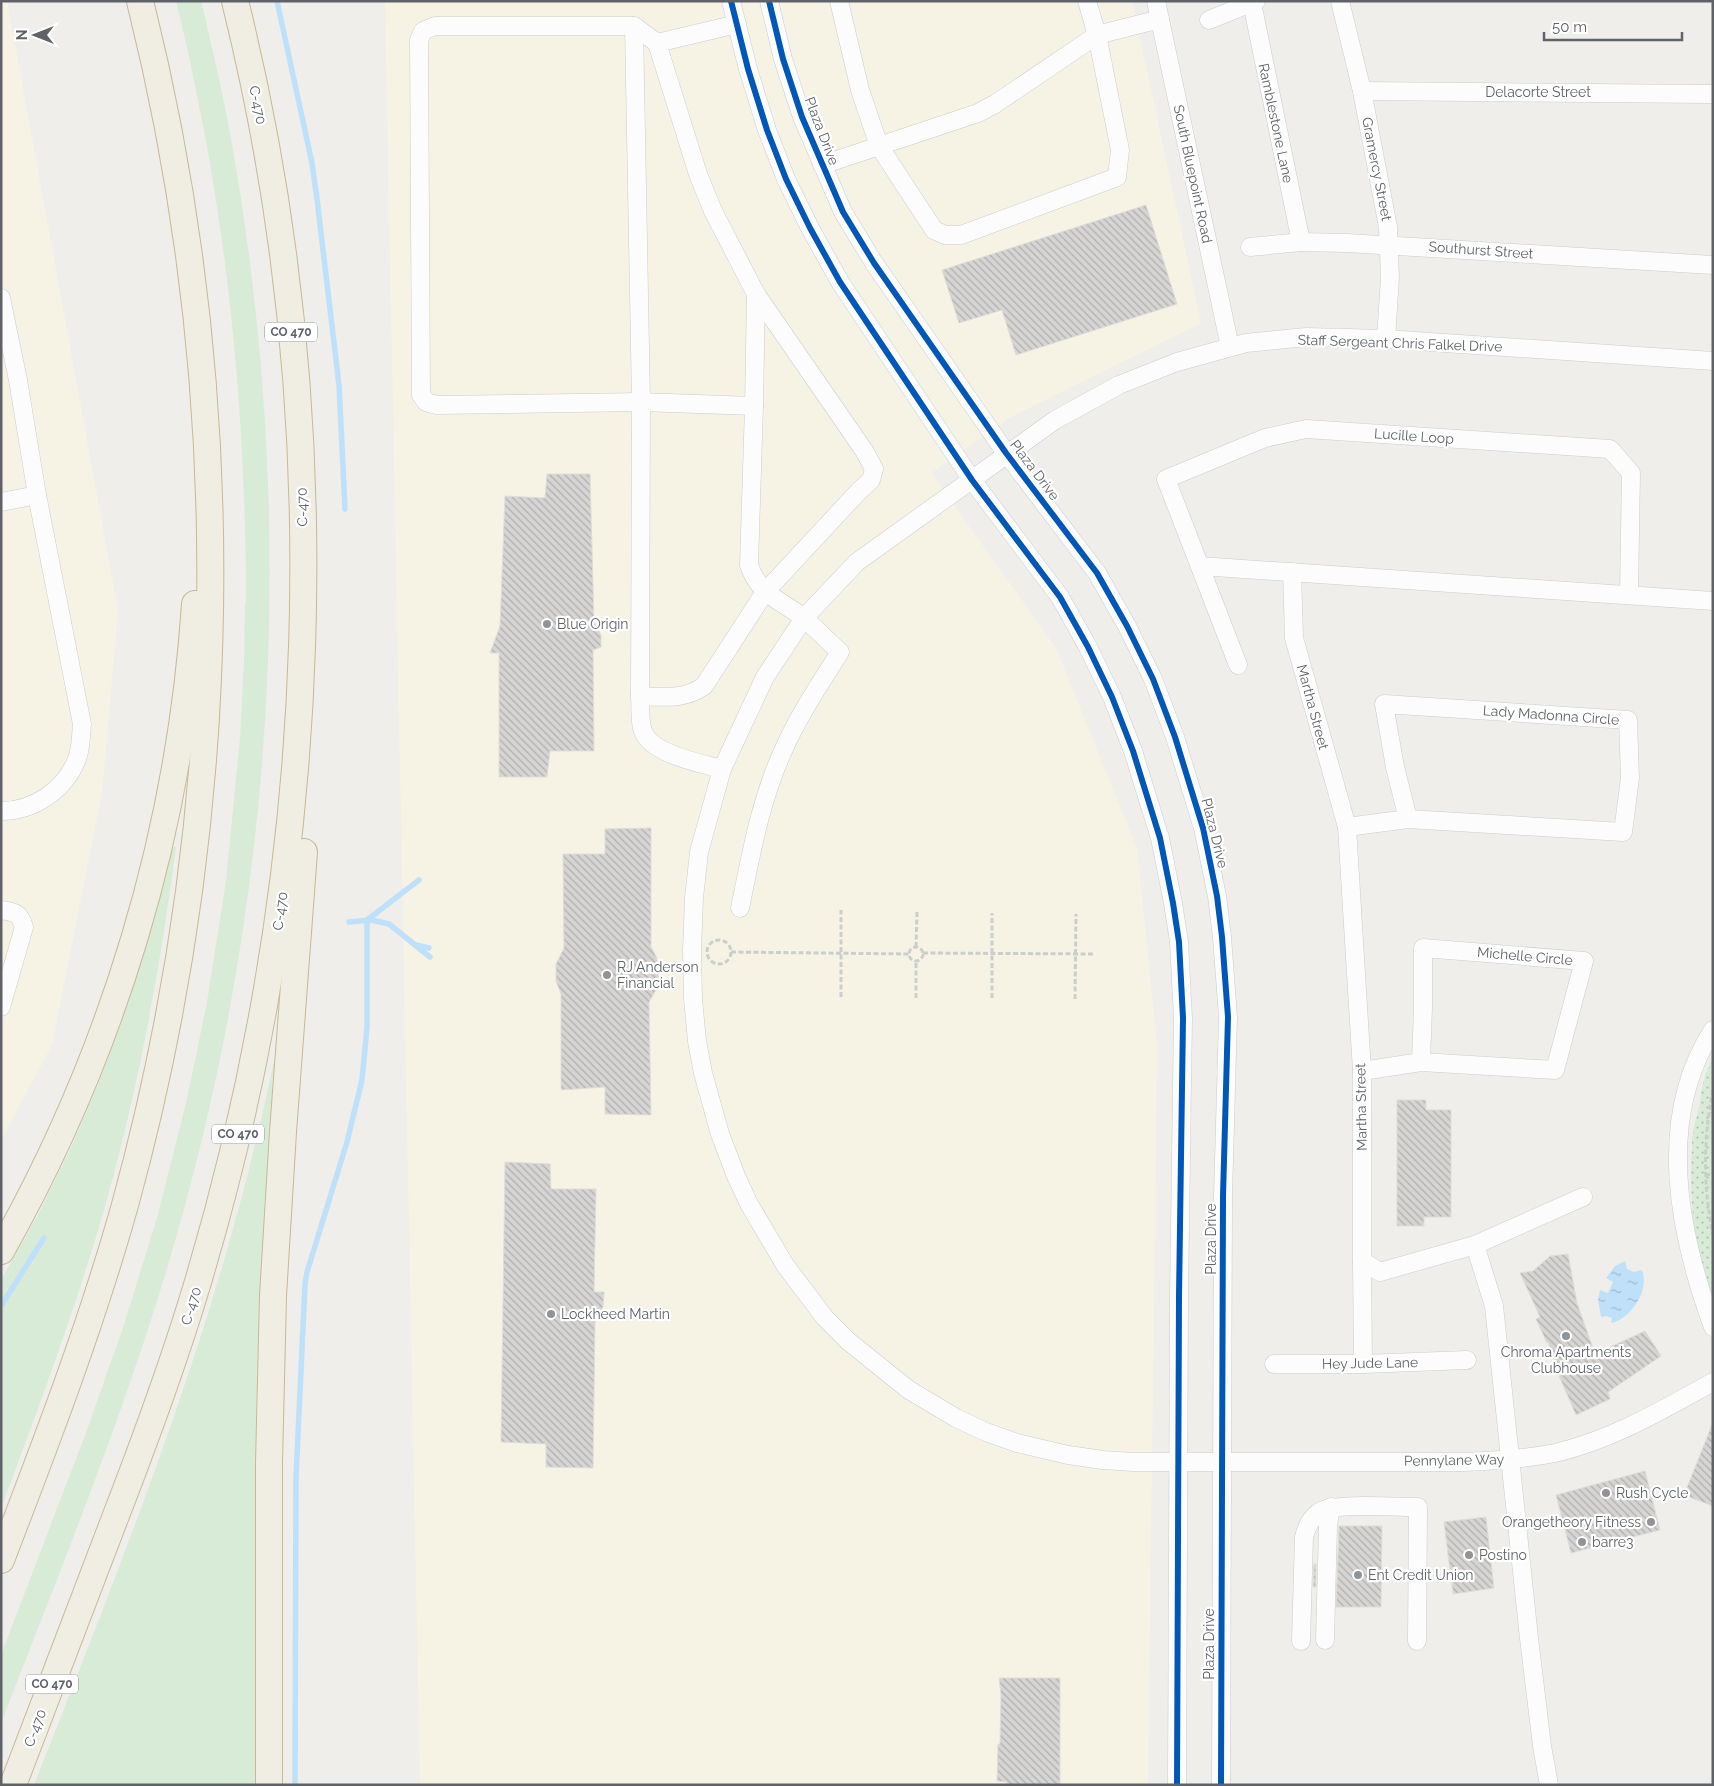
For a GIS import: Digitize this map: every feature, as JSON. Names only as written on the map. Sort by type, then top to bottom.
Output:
[{"type":"highway","points":[[1,1560],[59,1409],[92,1312],[113,1246],[146,1123],[182,945],[201,798],[211,628],[209,454],[199,329],[190,258],[173,150],[140,1]]},
{"type":"highway","name":"C-470","points":[[13,1785],[159,1401],[191,1304],[226,1183],[255,1054],[279,922],[295,779],[301,667],[303,566],[299,414],[291,323],[270,166],[236,1]]},
{"type":"highway","points":[[1,1251],[50,1158],[76,1102],[103,1034],[134,941],[165,820],[183,715],[194,608],[198,533],[198,478],[192,374],[199,329]]},
{"type":"highway","points":[[269,1785],[269,1463],[273,1296],[283,1132],[314,731],[301,667]]},
{"type":"street","points":[[731,1],[748,69],[767,130],[786,179],[810,228],[840,282],[972,480],[1060,597],[1088,647],[1112,697],[1133,752],[1160,838],[1179,942],[1184,1018],[1178,1306],[1177,1785]]},
{"type":"street","name":"Plaza Drive","points":[[769,1],[783,59],[802,118],[843,212],[874,263],[1006,453],[1097,574],[1127,626],[1153,679],[1175,737],[1203,828],[1217,896],[1228,1017],[1223,1196],[1221,1785]]},
{"type":"street","points":[[839,1],[860,90],[879,146],[934,230],[945,235],[962,235],[1116,177],[1120,150],[1097,35],[1087,1]]},
{"type":"street","name":"South Bluepoint Road","points":[[1156,1],[1230,347]]},
{"type":"street","name":"Gramercy Street","points":[[1340,1],[1362,91],[1386,209],[1390,245],[1386,339]]},
{"type":"street","points":[[1209,20],[1254,2]]},
{"type":"street","name":"Ramblestone Lane","points":[[1254,2],[1301,242]]},
{"type":"street","points":[[822,165],[978,113],[995,104],[1097,35],[1160,19]]},
{"type":"street","points":[[657,43],[737,24]]},
{"type":"street","points":[[640,696],[672,698],[694,693],[704,686],[765,592],[871,480],[874,469],[865,452],[756,294],[713,211],[698,174],[657,43],[634,26],[435,26],[423,32],[420,40],[421,395],[426,402],[437,405],[641,402],[754,406]]},
{"type":"street","points":[[634,26],[641,402],[640,696],[642,729],[646,738],[652,744],[668,753],[722,769]]},
{"type":"street","name":"Delacorte Street","points":[[1362,91],[1713,94]]},
{"type":"street","name":"Southurst Street","points":[[1250,247],[1301,242],[1390,245],[1713,265]]},
{"type":"street","points":[[740,908],[755,830],[768,788],[796,724],[840,652],[804,618],[765,592],[752,574],[750,565],[756,294]]},
{"type":"street","points":[[1,298],[4,328],[18,380],[37,495],[82,724],[78,759],[67,776],[49,796],[27,807],[1,811]]},
{"type":"street","name":"Staff Sergeant Chris Falkel Drive","points":[[722,769],[765,677],[804,618],[856,562],[972,480],[1006,453],[1055,420],[1119,385],[1177,362],[1230,347],[1265,340],[1295,337],[1386,339],[1713,361]]},
{"type":"street","name":"Lucille Loop","points":[[1238,665],[1166,479],[1265,438],[1306,429],[1610,449],[1631,473],[1629,595]]},
{"type":"street","points":[[1,502],[37,495]]},
{"type":"street","points":[[1200,566],[1713,601]]},
{"type":"street","name":"Martha Street","points":[[1292,572],[1294,638],[1347,827],[1362,1071],[1363,1364]]},
{"type":"street","name":"Lady Madonna Circle","points":[[1347,827],[1408,819],[1623,832],[1630,778],[1628,720],[1384,704],[1408,819]]},
{"type":"street","name":"Pennylane Way","points":[[722,769],[699,852],[694,898],[692,950],[693,999],[697,1041],[712,1108],[736,1176],[753,1212],[785,1265],[825,1318],[848,1341],[909,1390],[956,1418],[986,1432],[1017,1443],[1052,1452],[1103,1460],[1178,1463],[1454,1462],[1510,1459],[1554,1453],[1603,1438],[1640,1422],[1713,1382]]},
{"type":"street","points":[[1,910],[16,913],[22,919],[24,927],[1,1006]]},
{"type":"street","name":"Michelle Circle","points":[[1362,1071],[1421,1062],[1555,1070],[1584,961],[1423,948],[1421,1062]]},
{"type":"street","points":[[1713,1030],[1698,1056],[1688,1082],[1682,1111],[1678,1166],[1680,1201],[1685,1232],[1701,1294],[1713,1327]]},
{"type":"street","points":[[1362,1260],[1380,1272],[1475,1245],[1583,1197]]},
{"type":"street","points":[[1475,1245],[1494,1306],[1542,1746],[1549,1785]]},
{"type":"street","name":"Hey Jude Lane","points":[[1274,1364],[1363,1364],[1467,1360]]},
{"type":"street","points":[[1326,1508],[1328,1526],[1314,1640],[1304,1537],[1306,1527],[1314,1516],[1326,1508],[1418,1507],[1418,1641]]},
{"type":"path","points":[[841,910],[841,997]]},
{"type":"path","points":[[916,947],[917,912]]},
{"type":"path","points":[[992,913],[992,998]]},
{"type":"path","points":[[1075,999],[1076,914]]},
{"type":"path","points":[[719,940],[726,942],[731,952],[728,960],[717,964],[710,960],[707,948],[712,942],[719,940]]},
{"type":"path","points":[[909,954],[912,948],[916,947]]},
{"type":"path","points":[[916,947],[920,948],[923,953]]},
{"type":"path","points":[[731,952],[909,954]]},
{"type":"path","points":[[923,953],[1094,954]]},
{"type":"path","points":[[916,961],[921,958],[923,953]]},
{"type":"path","points":[[909,954],[916,961]]},
{"type":"path","points":[[916,961],[916,998]]},
{"type":"path","points":[[1713,1090],[1706,1121],[1705,1175],[1708,1210],[1713,1235]]},
{"type":"path","points":[[1705,1175],[1713,1174]]},
{"type":"shaded area","points":[[1,1],[7,1],[118,611],[102,792],[52,1045],[1,1140]]},
{"type":"shaded area","points":[[385,1],[1132,1],[1201,323],[1009,418],[931,473],[1056,648],[1137,849],[1157,1045],[1148,1785],[420,1785]]},
{"type":"green space","points":[[176,1],[201,1],[229,127],[252,283],[265,422],[270,561],[266,700],[255,838],[236,975],[208,1112],[173,1248],[155,1308],[114,1428],[1,1723],[1,1655],[87,1430],[123,1328],[157,1218],[187,1099],[207,1002],[226,881],[240,738],[244,663],[246,603],[242,450],[237,375],[220,225],[208,150]]},
{"type":"green space","points":[[172,847],[176,847],[164,934],[140,1064],[109,1192],[72,1312],[1,1508],[1,1280],[39,1213],[74,1141],[102,1074],[140,964]]},
{"type":"green space","points":[[275,1055],[279,1055],[261,1270],[259,1334],[255,1785],[34,1785],[138,1515],[202,1334],[254,1149]]},
{"type":"green space","points":[[1713,1059],[1713,1296],[1700,1260],[1696,1241],[1691,1164],[1693,1130],[1705,1076]]},
{"type":"water","points":[[1625,1261],[1627,1269],[1634,1272],[1642,1270],[1644,1278],[1641,1295],[1632,1310],[1611,1323],[1612,1318],[1601,1317],[1598,1300],[1600,1290],[1608,1293],[1613,1282],[1606,1278],[1615,1266]]},
{"type":"building","points":[[1146,205],[1177,304],[1016,355],[1002,310],[959,323],[942,270]]},
{"type":"building","name":"Blue Origin","points":[[547,474],[590,474],[594,622],[601,635],[601,647],[593,650],[594,751],[550,751],[547,777],[499,777],[499,653],[490,653],[500,626],[505,496],[545,498]]},
{"type":"building","name":"RJ Anderson Financial","points":[[651,828],[651,947],[659,968],[657,988],[649,1002],[651,1115],[605,1114],[605,1087],[561,1090],[561,994],[556,981],[556,964],[564,948],[563,854],[605,854],[605,829]]},
{"type":"building","points":[[1397,1100],[1426,1100],[1426,1110],[1451,1110],[1451,1217],[1424,1217],[1424,1226],[1397,1226]]},
{"type":"building","name":"Lockheed Martin","points":[[505,1162],[550,1164],[551,1189],[596,1189],[594,1292],[604,1292],[603,1307],[595,1321],[593,1468],[546,1467],[546,1444],[501,1442]]},
{"type":"building","name":"Chroma Apartments Clubhouse","points":[[1568,1254],[1577,1303],[1595,1354],[1645,1331],[1661,1356],[1608,1392],[1610,1399],[1576,1415],[1557,1371],[1548,1342],[1536,1319],[1540,1317],[1520,1273],[1533,1271],[1550,1256]]},
{"type":"building","points":[[1713,1426],[1713,1506],[1684,1495]]},
{"type":"building","points":[[1645,1471],[1660,1530],[1571,1553],[1556,1495]]},
{"type":"building","name":"Postino","points":[[1486,1517],[1494,1588],[1453,1594],[1444,1522]]},
{"type":"building","name":"Ent Credit Union","points":[[1339,1526],[1382,1526],[1381,1607],[1336,1607]]},
{"type":"building","points":[[1314,1564],[1316,1564],[1316,1587],[1313,1587]]},
{"type":"building","points":[[999,1678],[1060,1678],[1060,1785],[1007,1785],[1007,1782],[997,1781],[1001,1695]]},
{"type":"waterway","points":[[277,1],[312,163],[317,199],[339,385],[345,509]]},
{"type":"waterway","points":[[295,1785],[296,1478],[305,1284],[347,1142],[362,1080],[367,1027],[367,920],[419,880]]},
{"type":"waterway","points":[[349,922],[371,920],[389,924],[430,957]]},
{"type":"waterway","points":[[416,945],[429,948]]},
{"type":"waterway","points":[[1,1306],[44,1238]]},
{"type":"cycle path","points":[[731,1],[748,69],[767,130],[786,179],[810,228],[840,282],[972,480],[1060,597],[1088,647],[1112,697],[1133,751],[1160,838],[1179,942],[1183,1018],[1179,1296],[1177,1785]]},
{"type":"cycle path","points":[[769,1],[783,59],[802,117],[843,212],[874,263],[1006,453],[1097,573],[1127,626],[1153,679],[1175,737],[1203,828],[1217,896],[1228,1017],[1223,1196],[1221,1785]]},
{"type":"place","name":"Blue Origin","points":[[547,624]]},
{"type":"place","name":"RJ Anderson Financial","points":[[607,975]]},
{"type":"place","name":"Lockheed Martin","points":[[551,1314]]},
{"type":"place","name":"Chroma Apartments Clubhouse","points":[[1566,1336]]},
{"type":"place","name":"Rush Cycle","points":[[1606,1493]]},
{"type":"place","name":"Orangetheory Fitness","points":[[1651,1522]]},
{"type":"place","name":"barre3","points":[[1582,1542]]},
{"type":"place","name":"Postino","points":[[1469,1555]]},
{"type":"place","name":"Ent Credit Union","points":[[1358,1575]]}]
